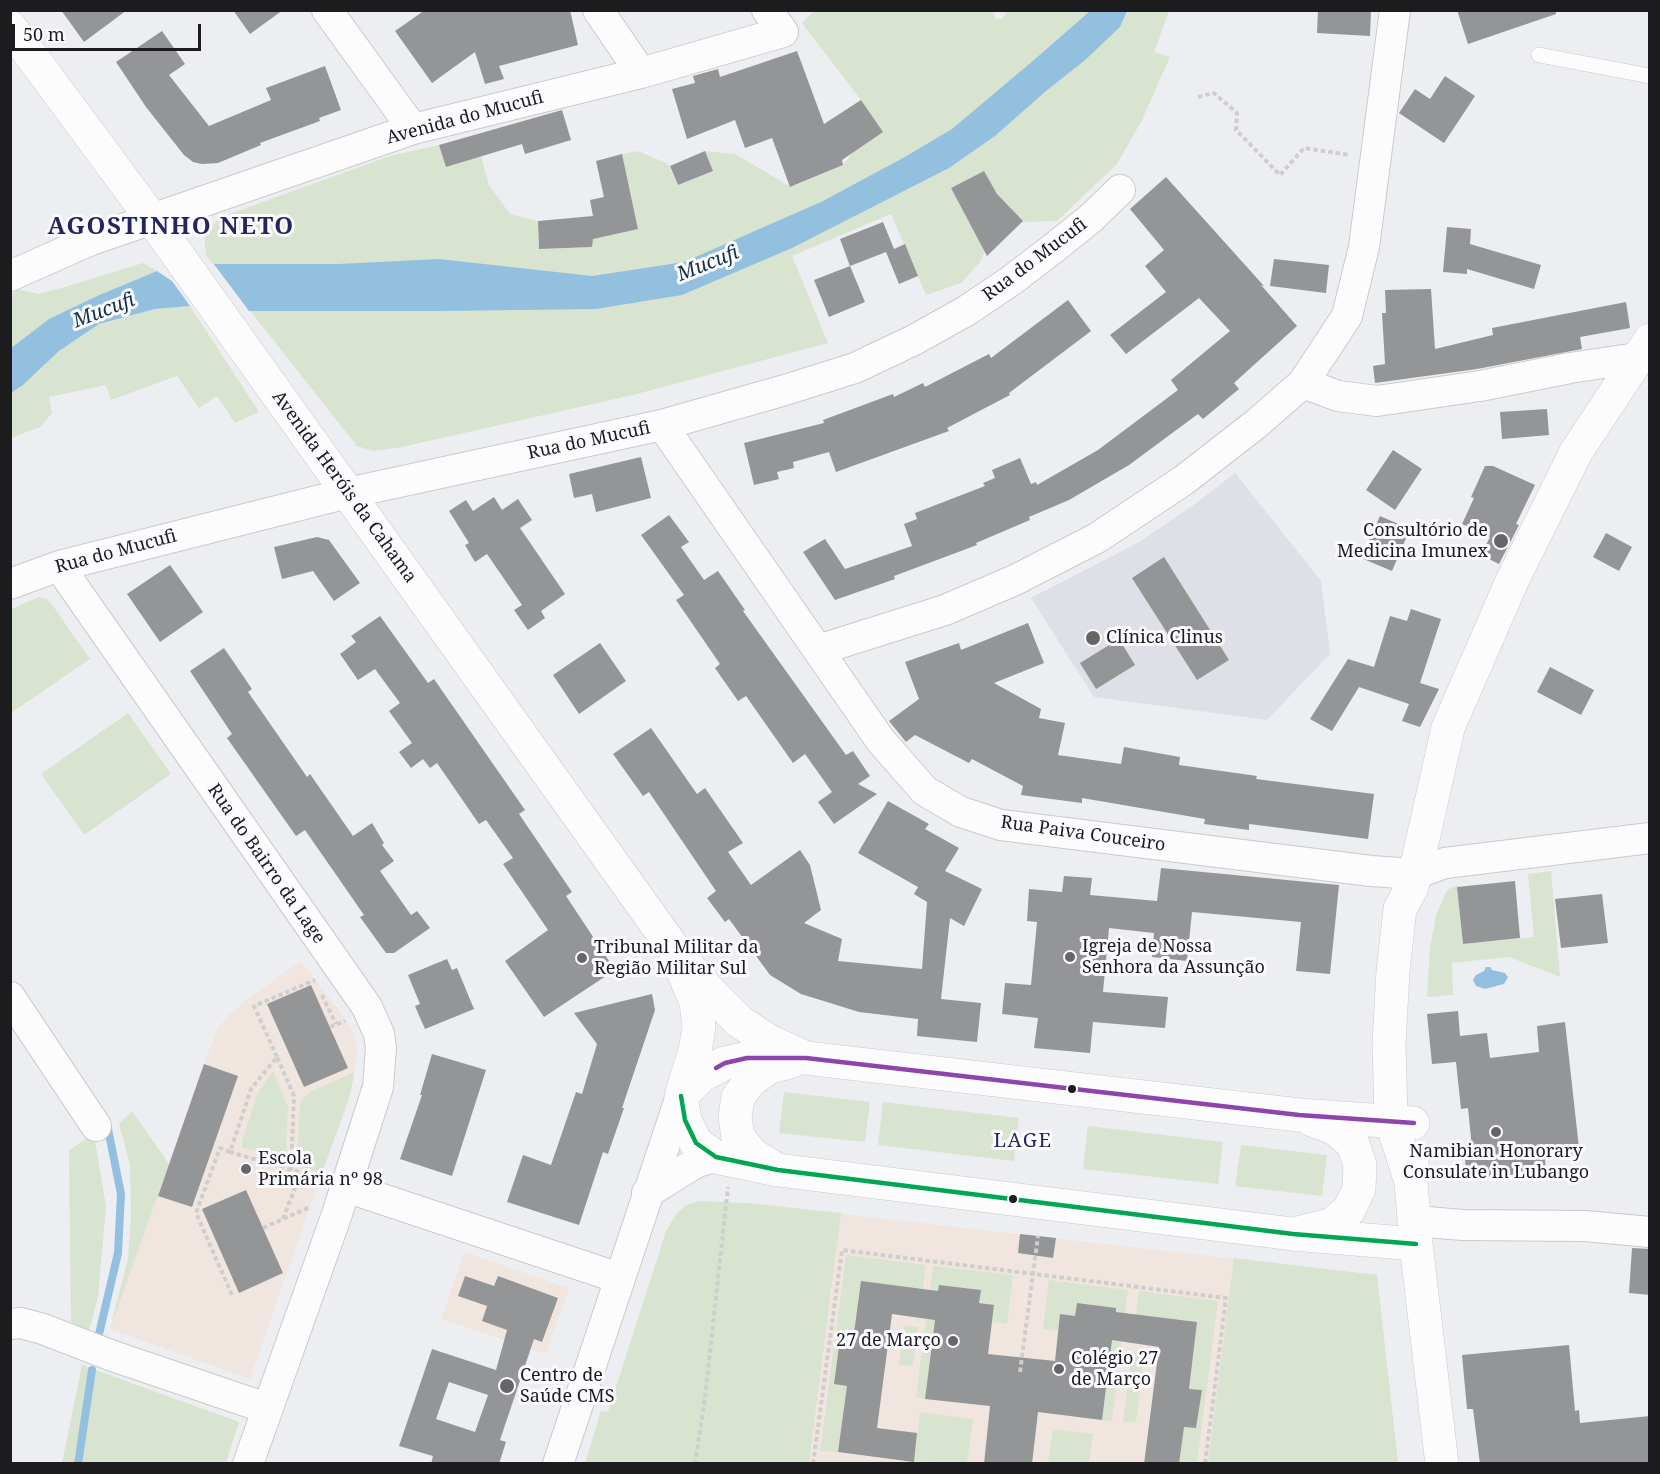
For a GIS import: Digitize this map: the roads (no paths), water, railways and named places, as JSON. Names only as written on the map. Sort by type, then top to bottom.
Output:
[{"type":"street","points":[[327,10],[412,129]]},
{"type":"street","points":[[598,10],[641,73]]},
{"type":"street","points":[[818,650],[945,610],[1015,580],[1097,538],[1184,480],[1256,424],[1303,383],[1347,316],[1364,248],[1395,10]]},
{"type":"street","name":"Avenida do Mucufi","points":[[10,276],[92,240],[412,129],[641,73],[775,21]]},
{"type":"street","name":"Avenida Heróis da Cahama","points":[[10,27],[152,219],[674,949],[708,990],[740,1022],[769,1041],[806,1058]]},
{"type":"street","name":"Rua do Mucufi","points":[[10,584],[59,566],[348,493],[662,425],[855,368],[914,340],[966,311],[1012,280],[1090,219],[1120,190]]},
{"type":"street","points":[[1303,383],[1338,396],[1377,401],[1480,386],[1645,352]]},
{"type":"street","points":[[1442,1464],[1411,1182],[1389,1043],[1393,971],[1400,909],[1424,875],[1448,728],[1512,581],[1576,452],[1645,352]]},
{"type":"street","name":"Rua Paiva Couceiro","points":[[662,425],[881,741],[926,791],[961,812],[1001,825],[1359,870],[1424,875],[1650,838]]},
{"type":"street","name":"Rua do Bairro da Lage","points":[[59,566],[362,999],[376,1023],[381,1048],[378,1087],[346,1187],[248,1464]]},
{"type":"street","name":"Avenida Heróis da Cahama","points":[[674,949],[696,1002],[699,1027],[695,1051],[681,1096]]},
{"type":"street","points":[[10,997],[96,1126]]},
{"type":"street","points":[[558,1464],[681,1096],[702,1076],[725,1063],[747,1058],[806,1058],[1299,1115],[1403,1122]]},
{"type":"street","points":[[778,1170],[753,1155],[738,1137],[735,1117],[738,1097],[751,1080],[770,1067],[806,1058]]},
{"type":"street","points":[[681,1096],[685,1120],[696,1143],[716,1157],[778,1170],[1293,1234],[1416,1233],[1463,1225],[1586,1226],[1650,1232]]},
{"type":"street","points":[[1293,1234],[1333,1224],[1350,1210],[1359,1189],[1360,1165],[1353,1144],[1334,1128],[1299,1115]]},
{"type":"street","points":[[647,1193],[697,1162],[716,1157]]},
{"type":"street","points":[[346,1187],[619,1278]]},
{"type":"street","points":[[10,1324],[21,1323],[43,1329],[110,1355],[266,1408]]},
{"type":"lane","points":[[1539,56],[1650,76]]},
{"type":"water","name":"Mucufi","points":[[1090,11],[1127,11],[1120,27],[1084,61],[995,136],[949,168],[792,248],[682,295],[596,309],[249,311],[214,264],[338,264],[439,259],[592,276],[684,262],[821,202],[952,129]]},
{"type":"water","name":"Mucufi","points":[[157,271],[172,281],[190,306],[155,309],[99,324],[59,351],[23,385],[11,393],[11,348],[49,319]]},
{"type":"water","points":[[1486,967],[1505,973],[1508,977],[1504,984],[1485,989],[1476,986],[1473,980]]},
{"type":"waterway","points":[[99,1334],[118,1253],[121,1194],[108,1129]]},
{"type":"waterway","points":[[78,1464],[92,1370]]},
{"type":"place","name":"Consultório de Medicina Imunex","points":[[1501,541]]},
{"type":"place","name":"Clínica Clinus","points":[[1093,638]]},
{"type":"place","name":"Igreja de Nossa Senhora da Assunção","points":[[1070,957]]},
{"type":"place","name":"Tribunal Militar da Região Militar Sul","points":[[582,958]]},
{"type":"place","name":"Namibian Honorary Consulate in Lubango","points":[[1496,1132]]},
{"type":"place","name":"Escola Primária nº 98","points":[[246,1169]]},
{"type":"place","name":"27 de Março","points":[[953,1341]]},
{"type":"place","name":"Colégio 27 de Março","points":[[1059,1369]]},
{"type":"place","name":"Centro de Saúde CMS","points":[[507,1386]]},
{"type":"district","name":"AGOSTINHO NETO","points":[[171,227]]},
{"type":"district","name":"LAGE","points":[[1023,1141]]}]
